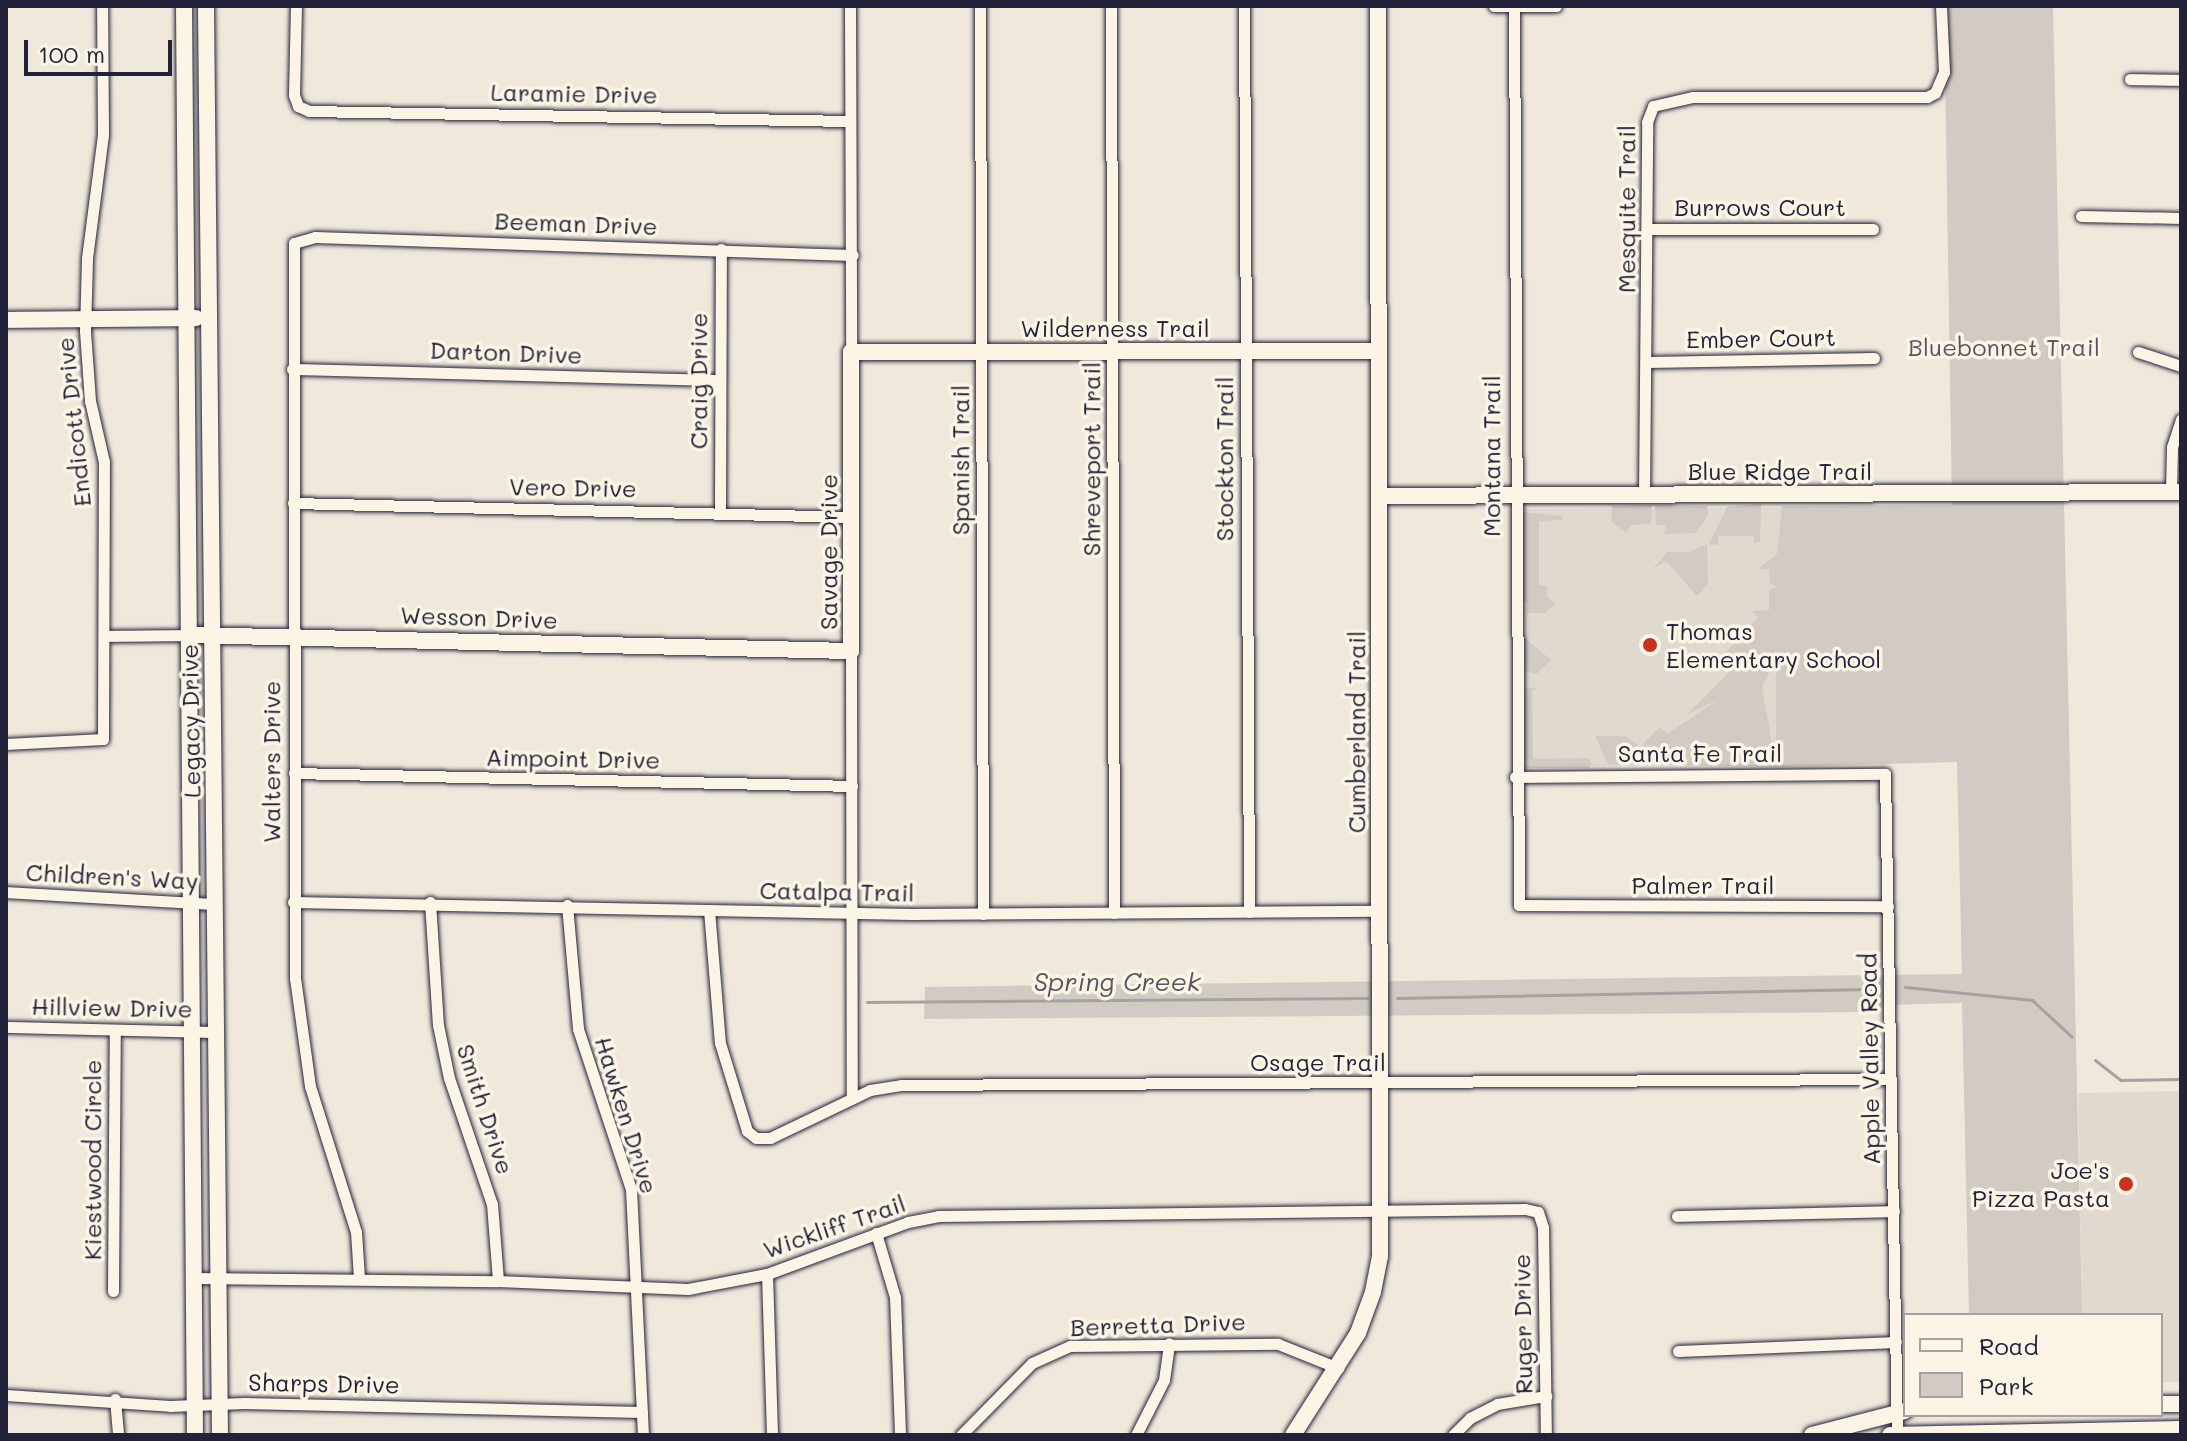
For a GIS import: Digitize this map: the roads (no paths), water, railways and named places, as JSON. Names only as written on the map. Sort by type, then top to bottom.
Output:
[{"type":"street","name":"Endicott Drive","points":[[6,744],[103,739],[104,462],[87,373],[86,320],[87,258],[103,134],[102,6]]},
{"type":"street","name":"Legacy Drive","points":[[184,6],[195,1435]]},
{"type":"street","name":"Legacy Drive","points":[[206,6],[220,1435]]},
{"type":"street","name":"Laramie Drive","points":[[296,6],[298,106],[309,111],[850,121]]},
{"type":"street","name":"Savage Drive","points":[[850,6],[853,255],[852,1097]]},
{"type":"street","name":"Spanish Trail","points":[[980,6],[983,914]]},
{"type":"street","name":"Shreveport Trail","points":[[1111,6],[1114,913]]},
{"type":"street","name":"Stockton Trail","points":[[1244,6],[1249,912]]},
{"type":"street","name":"Cumberland Trail","points":[[1293,1435],[1338,1368],[1373,1292],[1380,1214],[1378,6]]},
{"type":"street","points":[[1494,6],[1556,6]]},
{"type":"street","name":"Mesquite Trail","points":[[1644,496],[1648,362],[1647,122],[1653,106],[1693,97],[1927,97],[1935,93],[1944,72],[1941,6]]},
{"type":"street","name":"Montana Trail","points":[[1514,7],[1513,496],[1519,905]]},
{"type":"street","points":[[2130,79],[2181,80]]},
{"type":"street","points":[[2081,216],[2181,218]]},
{"type":"street","name":"Burrows Court","points":[[1647,229],[1873,229]]},
{"type":"street","name":"Beeman Drive","points":[[298,241],[315,237],[853,255]]},
{"type":"street","name":"Walters Drive","points":[[298,241],[293,249],[292,369],[293,902],[303,1055],[321,1131],[356,1232],[359,1278]]},
{"type":"street","name":"Craig Drive","points":[[720,513],[721,249]]},
{"type":"street","points":[[6,320],[210,318]]},
{"type":"street","name":"Wilderness Trail","points":[[851,352],[1379,351]]},
{"type":"street","points":[[2138,352],[2181,366]]},
{"type":"street","name":"Ember Court","points":[[1648,362],[1874,358]]},
{"type":"street","name":"Darton Drive","points":[[292,369],[719,380]]},
{"type":"street","points":[[2176,492],[2172,447],[2181,419]]},
{"type":"street","name":"Blue Ridge Trail","points":[[1379,496],[2176,492]]},
{"type":"street","name":"Vero Drive","points":[[293,503],[852,517]]},
{"type":"street","name":"Wesson Drive","points":[[105,636],[292,636],[851,651]]},
{"type":"street","name":"Aimpoint Drive","points":[[294,773],[852,786]]},
{"type":"street","name":"Santa Fe Trail","points":[[1515,777],[1885,774]]},
{"type":"street","name":"Apple Valley Road","points":[[1885,774],[1896,1342],[1901,1412],[1895,1435]]},
{"type":"street","name":"Children's Way","points":[[6,892],[216,904]]},
{"type":"street","name":"Catalpa Trail","points":[[293,902],[430,902],[852,914],[1381,911]]},
{"type":"street","name":"Smith Drive","points":[[430,902],[440,1038],[492,1204],[498,1281]]},
{"type":"street","name":"Hawken Drive","points":[[567,905],[578,1029],[631,1189],[643,1435]]},
{"type":"street","name":"Palmer Trail","points":[[1519,905],[1888,906]]},
{"type":"street","name":"Osage Trail","points":[[709,910],[720,1043],[747,1131],[756,1138],[770,1138],[852,1097],[901,1085],[1891,1079]]},
{"type":"street","name":"Hillview Drive","points":[[6,1027],[217,1032]]},
{"type":"street","name":"Kiestwood Circle","points":[[113,1291],[115,1030]]},
{"type":"street","points":[[1677,1216],[1894,1211]]},
{"type":"street","name":"Wickliff Trail","points":[[195,1278],[498,1281],[688,1289],[767,1274],[876,1233],[938,1216],[1538,1212]]},
{"type":"street","name":"Ruger Drive","points":[[1538,1212],[1543,1227],[1546,1435]]},
{"type":"street","points":[[876,1233],[895,1297],[900,1435]]},
{"type":"street","points":[[767,1274],[772,1435]]},
{"type":"street","points":[[1678,1351],[1896,1342]]},
{"type":"street","points":[[1136,1435],[1164,1380],[1169,1343]]},
{"type":"street","name":"Berretta Drive","points":[[961,1435],[1032,1363],[1055,1350],[1085,1344],[1278,1344],[1338,1368]]},
{"type":"street","name":"Sharps Drive","points":[[6,1395],[195,1404],[642,1412]]},
{"type":"street","points":[[1453,1435],[1470,1418],[1497,1404],[1546,1396]]},
{"type":"street","points":[[115,1399],[118,1435]]},
{"type":"street","points":[[1812,1435],[1901,1412]]},
{"type":"street","points":[[1895,1435],[2092,1422],[2181,1429]]},
{"type":"waterway","name":"Spring Creek","points":[[1905,987],[2032,1000],[2072,1037]]},
{"type":"waterway","name":"Spring Creek","points":[[1397,998],[1871,989]]},
{"type":"waterway","name":"Spring Creek","points":[[867,1002],[1367,998]]},
{"type":"waterway","name":"Spring Creek","points":[[2095,1060],[2121,1080],[2181,1079]]},
{"type":"place","name":"Thomas Elementary School","points":[[1650,645]]},
{"type":"place","name":"Joe's Pizza Pasta","points":[[2126,1184]]},
{"type":"park label","name":"Bluebonnet Trail","points":[[2004,347]]}]
